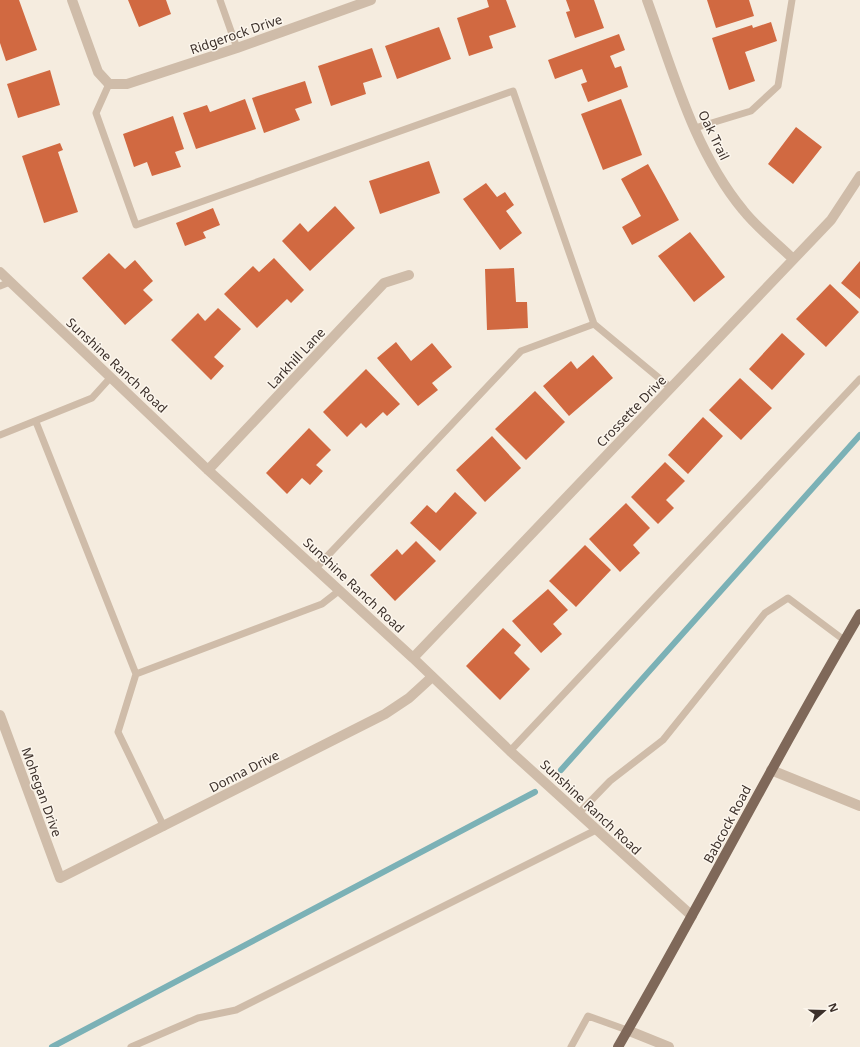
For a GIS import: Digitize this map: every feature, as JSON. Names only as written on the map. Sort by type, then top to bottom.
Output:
[{"type":"main road","name":"Babcock Road","points":[[618,1047],[692,916],[770,770],[860,614]]},
{"type":"street","points":[[72,0],[98,72],[109,84]]},
{"type":"street","name":"Oak Trail","points":[[647,0],[695,128],[721,178],[743,211],[793,259]]},
{"type":"street","name":"Ridgerock Drive","points":[[109,84],[127,84],[237,48],[364,1]]},
{"type":"street","name":"Crossette Drive","points":[[413,658],[831,220],[860,176]]},
{"type":"street","name":"Sunshine Ranch Road","points":[[0,272],[208,470],[340,590],[510,751],[692,916]]},
{"type":"street","name":"Larkhill Lane","points":[[208,470],[384,283],[409,275]]},
{"type":"street","name":"Donna Drive","points":[[60,878],[164,827],[385,714],[409,698],[432,677]]},
{"type":"street","name":"Mohegan Drive","points":[[0,715],[60,878]]},
{"type":"street","points":[[770,770],[860,806]]},
{"type":"street","points":[[627,1030],[669,1047]]},
{"type":"lane","points":[[220,0],[237,48]]},
{"type":"lane","points":[[695,128],[751,111],[778,86],[792,0]]},
{"type":"lane","points":[[109,84],[96,113],[136,225],[513,91],[594,324],[671,388]]},
{"type":"lane","points":[[0,286],[10,282]]},
{"type":"lane","points":[[316,568],[521,351],[594,324]]},
{"type":"lane","points":[[0,435],[36,422],[92,398],[111,377]]},
{"type":"lane","points":[[510,751],[860,379]]},
{"type":"lane","points":[[36,422],[136,674],[118,732],[164,827]]},
{"type":"lane","points":[[136,674],[322,604],[340,590]]},
{"type":"lane","points":[[579,813],[610,781],[663,740],[765,613],[788,598],[844,640]]},
{"type":"lane","points":[[130,1047],[198,1018],[236,1010],[596,830]]},
{"type":"lane","points":[[571,1047],[588,1016],[627,1030]]},
{"type":"building","points":[[0,0],[19,0],[37,50],[6,61],[0,43]]},
{"type":"building","points":[[128,0],[166,0],[171,14],[139,27]]},
{"type":"building","points":[[487,0],[506,0],[516,27],[489,36],[493,48],[469,56],[457,18],[489,7]]},
{"type":"building","points":[[566,0],[594,0],[604,28],[575,38],[566,12],[570,11]]},
{"type":"building","points":[[707,0],[749,0],[754,16],[716,28]]},
{"type":"building","points":[[771,22],[777,41],[745,52],[755,81],[729,90],[712,38],[752,25],[753,28]]},
{"type":"building","points":[[439,27],[451,59],[397,79],[385,46]]},
{"type":"building","points":[[619,34],[625,50],[610,56],[615,68],[621,66],[628,87],[588,102],[581,84],[587,82],[582,69],[555,79],[548,60]]},
{"type":"building","points":[[372,48],[382,77],[363,83],[366,94],[331,106],[318,66]]},
{"type":"building","points":[[50,70],[60,105],[18,118],[7,84]]},
{"type":"building","points":[[305,81],[312,103],[295,109],[300,120],[264,133],[252,98]]},
{"type":"building","points":[[245,99],[256,129],[196,149],[183,113],[207,105],[210,112]]},
{"type":"building","points":[[621,99],[642,155],[603,170],[581,114]]},
{"type":"building","points":[[173,116],[184,149],[175,152],[181,167],[152,176],[147,162],[134,167],[123,134]]},
{"type":"building","points":[[796,127],[822,147],[793,184],[768,164]]},
{"type":"building","points":[[60,143],[63,150],[58,152],[78,212],[44,223],[22,156]]},
{"type":"building","points":[[429,161],[440,193],[380,214],[369,181]]},
{"type":"building","points":[[648,164],[679,220],[632,245],[622,227],[641,216],[621,179]]},
{"type":"building","points":[[486,183],[497,197],[505,192],[514,205],[506,211],[522,233],[500,250],[463,199]]},
{"type":"building","points":[[335,206],[355,228],[310,271],[282,241],[300,223],[308,232]]},
{"type":"building","points":[[213,208],[220,225],[203,232],[206,238],[185,246],[176,223]]},
{"type":"building","points":[[690,232],[725,277],[694,302],[658,256]]},
{"type":"building","points":[[109,253],[125,269],[135,260],[153,281],[143,290],[153,300],[125,325],[82,278]]},
{"type":"building","points":[[274,258],[304,290],[291,303],[287,299],[257,328],[224,294],[253,266],[259,272]]},
{"type":"building","points":[[860,261],[860,299],[841,283]]},
{"type":"building","points":[[514,268],[516,302],[527,302],[528,328],[487,330],[485,269]]},
{"type":"building","points":[[830,284],[859,312],[826,347],[796,319]]},
{"type":"building","points":[[218,308],[241,329],[214,357],[224,366],[211,380],[171,340],[198,313],[205,321]]},
{"type":"building","points":[[782,333],[805,354],[772,390],[749,369]]},
{"type":"building","points":[[396,342],[411,361],[432,343],[452,367],[432,383],[438,390],[418,406],[377,358]]},
{"type":"building","points":[[593,355],[613,378],[569,416],[543,386],[571,361],[577,369]]},
{"type":"building","points":[[366,369],[400,404],[387,416],[383,412],[366,428],[361,423],[347,437],[323,412]]},
{"type":"building","points":[[740,378],[772,408],[741,440],[709,410]]},
{"type":"building","points":[[535,391],[565,422],[526,460],[495,429]]},
{"type":"building","points":[[703,417],[723,436],[688,474],[668,455]]},
{"type":"building","points":[[309,428],[331,450],[316,465],[323,471],[310,485],[302,478],[287,494],[266,473]]},
{"type":"building","points":[[492,436],[521,468],[485,502],[456,470]]},
{"type":"building","points":[[665,462],[685,481],[666,500],[674,508],[658,524],[631,497]]},
{"type":"building","points":[[455,492],[477,513],[440,551],[410,523],[427,505],[436,513]]},
{"type":"building","points":[[626,503],[650,528],[633,545],[640,553],[620,572],[589,539]]},
{"type":"building","points":[[416,541],[436,561],[395,601],[370,575],[397,549],[402,555]]},
{"type":"building","points":[[585,545],[611,570],[576,607],[549,581]]},
{"type":"building","points":[[548,589],[568,610],[553,624],[562,634],[541,653],[512,621]]},
{"type":"building","points":[[503,628],[521,645],[514,653],[530,669],[500,700],[466,666]]},
{"type":"waterway","points":[[561,770],[860,435]]},
{"type":"waterway","points":[[52,1047],[535,792]]}]
